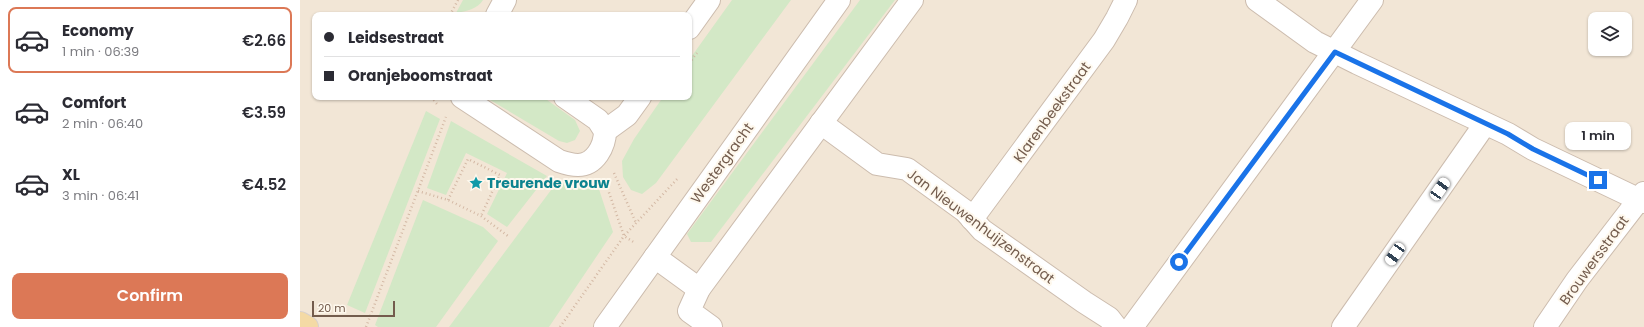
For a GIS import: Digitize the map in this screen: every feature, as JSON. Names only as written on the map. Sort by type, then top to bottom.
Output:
[{"type":"main road","points":[[300,323],[307,327]]},
{"type":"street","points":[[499,12],[505,0]]},
{"type":"street","points":[[692,24],[709,0]]},
{"type":"street","name":"Westergracht","points":[[606,327],[839,0]]},
{"type":"street","points":[[709,326],[689,311],[699,289],[912,0]]},
{"type":"street","name":"Klarenbeekstraat","points":[[972,219],[1104,40],[1126,0]]},
{"type":"street","points":[[1257,0],[1315,42],[1508,134],[1533,149],[1642,198]]},
{"type":"street","points":[[1132,327],[1372,0]]},
{"type":"street","points":[[455,105],[559,161],[579,166],[586,163],[604,162],[603,145],[605,131],[598,120],[569,100]]},
{"type":"street","points":[[605,131],[627,115],[638,100]]},
{"type":"street","name":"Jan Nieuwenhuijzenstraat","points":[[821,123],[877,164],[907,168],[965,211],[982,230],[1109,318],[1116,327]]},
{"type":"street","points":[[1343,327],[1485,124]]},
{"type":"street","name":"Brouwersstraat","points":[[1545,327],[1577,280],[1642,198]]},
{"type":"street","points":[[655,257],[699,289]]},
{"type":"path","points":[[452,12],[458,0]]},
{"type":"path","points":[[366,327],[418,190],[455,105]]},
{"type":"path","points":[[448,200],[468,160],[500,175],[480,216]]},
{"type":"path","points":[[604,162],[624,236],[655,257]]},
{"type":"path","points":[[604,162],[636,223]]},
{"type":"path","points":[[418,190],[448,200],[480,216],[508,236]]},
{"type":"shaded area","points":[[300,0],[1644,0],[1644,327],[300,327]]},
{"type":"green space","points":[[463,0],[483,0],[475,8],[457,12]]},
{"type":"green space","points":[[732,0],[791,0],[656,183],[642,194],[631,190],[623,177],[622,161],[634,139],[661,100],[692,100],[692,56]]},
{"type":"green space","points":[[860,0],[895,0],[711,242],[691,242],[687,234]]},
{"type":"green space","points":[[490,100],[547,100],[575,120],[580,131],[575,140],[567,143],[559,141]]},
{"type":"green space","points":[[426,111],[440,119],[365,313],[347,305]]},
{"type":"green space","points":[[451,121],[547,176],[507,227],[487,214],[507,173],[466,153],[446,195],[427,188]]},
{"type":"green space","points":[[596,180],[613,232],[549,327],[449,327],[557,182],[584,184]]},
{"type":"green space","points":[[423,200],[483,227],[498,241],[436,327],[378,327],[375,325]]},
{"type":"place","name":"Treurende vrouw","points":[[476,183]]},
{"type":"route","points":[[1179,262],[1335,52],[1508,134],[1533,149],[1598,180]]}]
